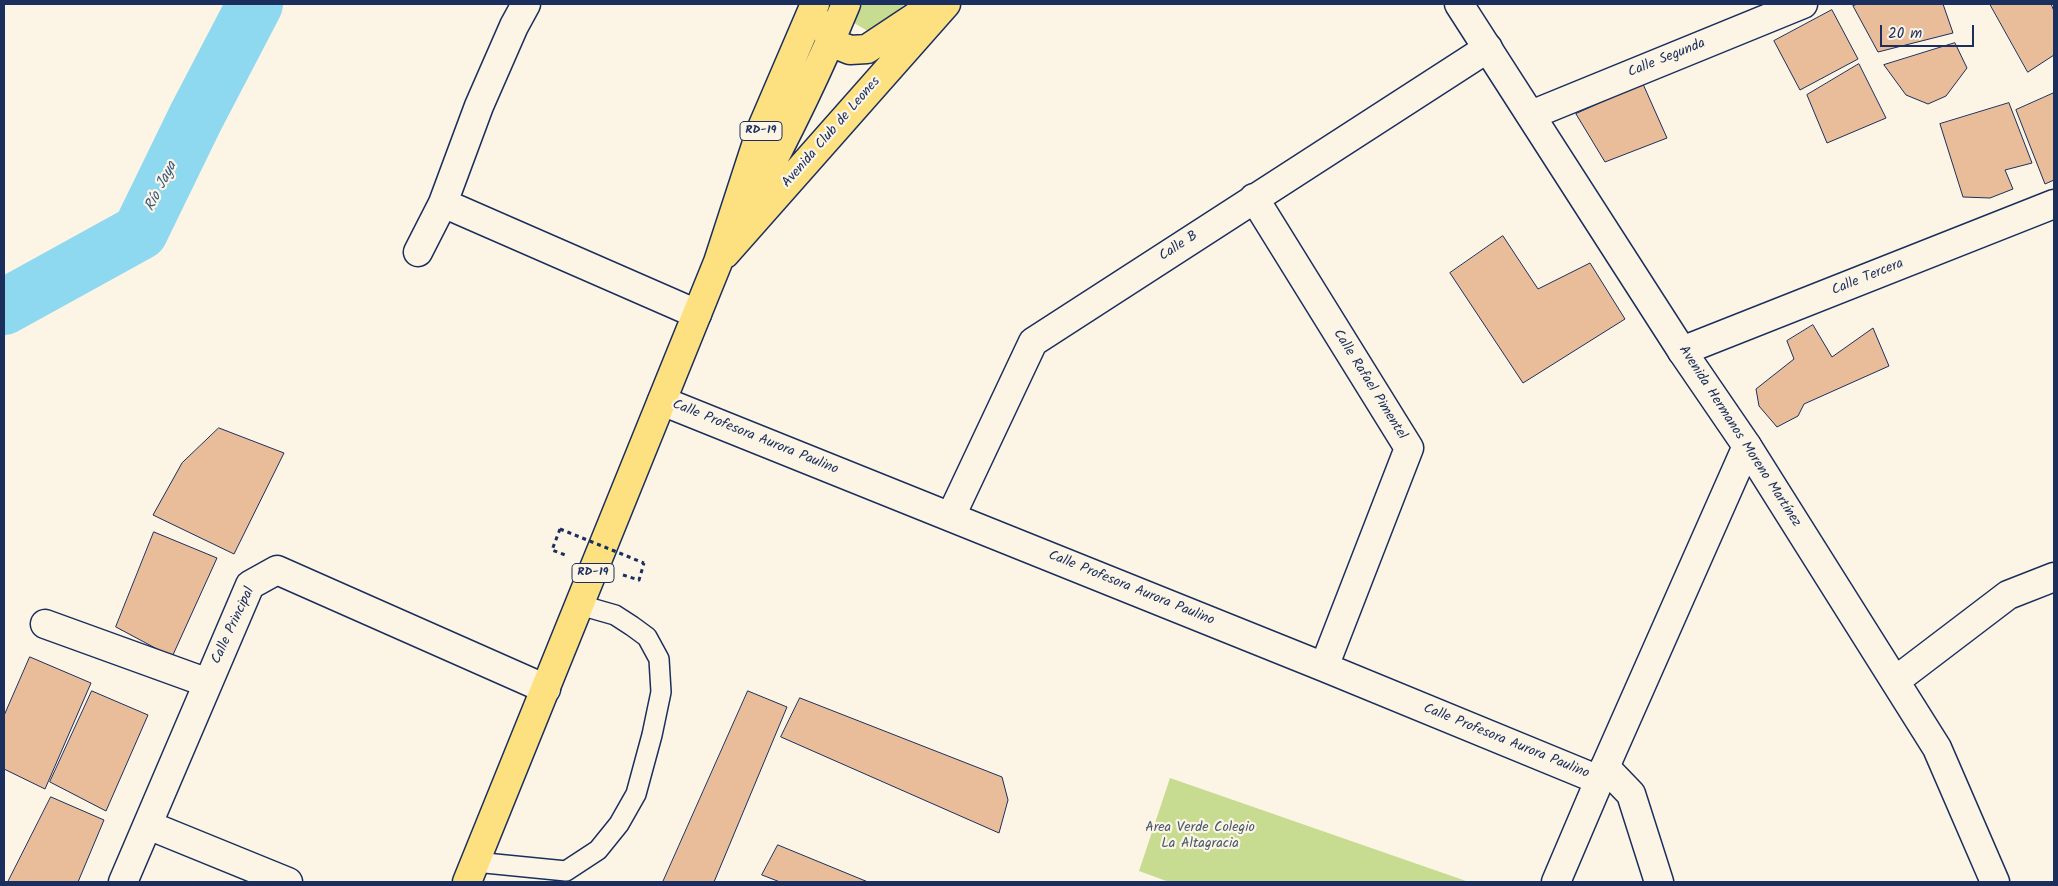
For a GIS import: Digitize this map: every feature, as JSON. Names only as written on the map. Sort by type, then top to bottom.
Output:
[{"type":"main road","name":"RD-19","points":[[471,872],[718,262],[761,130],[815,4]]},
{"type":"main road","points":[[826,4],[825,20],[830,42],[850,50],[867,49],[935,4]]},
{"type":"main road","name":"RD-19","points":[[718,262],[782,144],[846,4]]},
{"type":"main road","name":"Avenida Club de Leones","points":[[718,262],[946,4]]},
{"type":"street","points":[[418,252],[443,203],[479,106],[514,26],[526,4]]},
{"type":"street","name":"Avenida Hermanos Moreno Martínez","points":[[1459,4],[1682,352],[1747,446],[1937,748],[1996,882]]},
{"type":"street","name":"Calle Segunda","points":[[1531,115],[1803,4]]},
{"type":"street","name":"Calle B","points":[[950,516],[1033,342],[1488,48]]},
{"type":"street","name":"Calle Rafael Pimentel","points":[[1254,198],[1409,448],[1324,666]]},
{"type":"street","points":[[443,203],[697,314]]},
{"type":"street","name":"Calle Tercera","points":[[1682,352],[2054,204]]},
{"type":"street","name":"Calle Profesora Aurora Paulino","points":[[662,401],[1324,666],[1602,773],[1631,794],[1659,882]]},
{"type":"street","points":[[1556,882],[1602,773],[1747,446]]},
{"type":"street","name":"Calle Principal","points":[[123,882],[250,585],[277,570],[546,689]]},
{"type":"street","points":[[1895,681],[2008,595],[2054,577]]},
{"type":"street","points":[[45,624],[208,684]]},
{"type":"street","points":[[148,825],[288,882]]},
{"type":"lane","points":[[471,872],[566,871],[598,850],[619,824],[636,794],[661,692],[659,659],[647,637],[632,626],[614,615],[580,605]]},
{"type":"path","points":[[552,550],[560,529],[644,563],[639,580]]},
{"type":"green space","points":[[862,4],[905,4],[873,34],[854,23]]},
{"type":"green space","name":"Area Verde Colegio La Altagracia","points":[[1170,778],[1469,882],[1169,882],[1139,871]]},
{"type":"building","points":[[1858,4],[1943,4],[1953,33],[1878,52],[1853,6]]},
{"type":"building","points":[[1990,4],[2051,4],[2054,11],[2054,55],[2028,72]]},
{"type":"building","points":[[1832,10],[1858,59],[1800,90],[1774,41]]},
{"type":"building","points":[[1955,43],[1967,68],[1946,96],[1928,104],[1906,95],[1884,65]]},
{"type":"building","points":[[1859,64],[1886,118],[1827,143],[1807,95]]},
{"type":"building","points":[[1643,84],[1667,138],[1605,162],[1576,114]]},
{"type":"building","points":[[2054,93],[2054,180],[2045,184],[2016,110]]},
{"type":"building","points":[[2009,103],[2032,163],[2005,170],[2013,189],[1990,198],[1963,197],[1940,124]]},
{"type":"building","points":[[1503,236],[1538,289],[1590,263],[1625,319],[1523,383],[1450,273]]},
{"type":"building","points":[[1813,325],[1832,357],[1873,328],[1889,366],[1804,404],[1798,416],[1777,427],[1759,406],[1756,389],[1794,359],[1787,341]]},
{"type":"building","points":[[219,428],[284,453],[234,554],[153,515],[182,463]]},
{"type":"building","points":[[154,532],[217,558],[172,657],[116,627]]},
{"type":"building","points":[[30,657],[91,683],[45,789],[4,769],[4,716]]},
{"type":"building","points":[[92,691],[148,715],[106,811],[50,782]]},
{"type":"building","points":[[748,691],[787,707],[714,882],[663,882]]},
{"type":"building","points":[[800,698],[1002,777],[1008,800],[999,833],[781,737]]},
{"type":"building","points":[[51,797],[104,820],[78,882],[8,882]]},
{"type":"building","points":[[778,845],[868,882],[780,882],[762,875]]},
{"type":"waterway","name":"Río Jaya","points":[[4,307],[140,232],[196,117],[255,4]]}]
